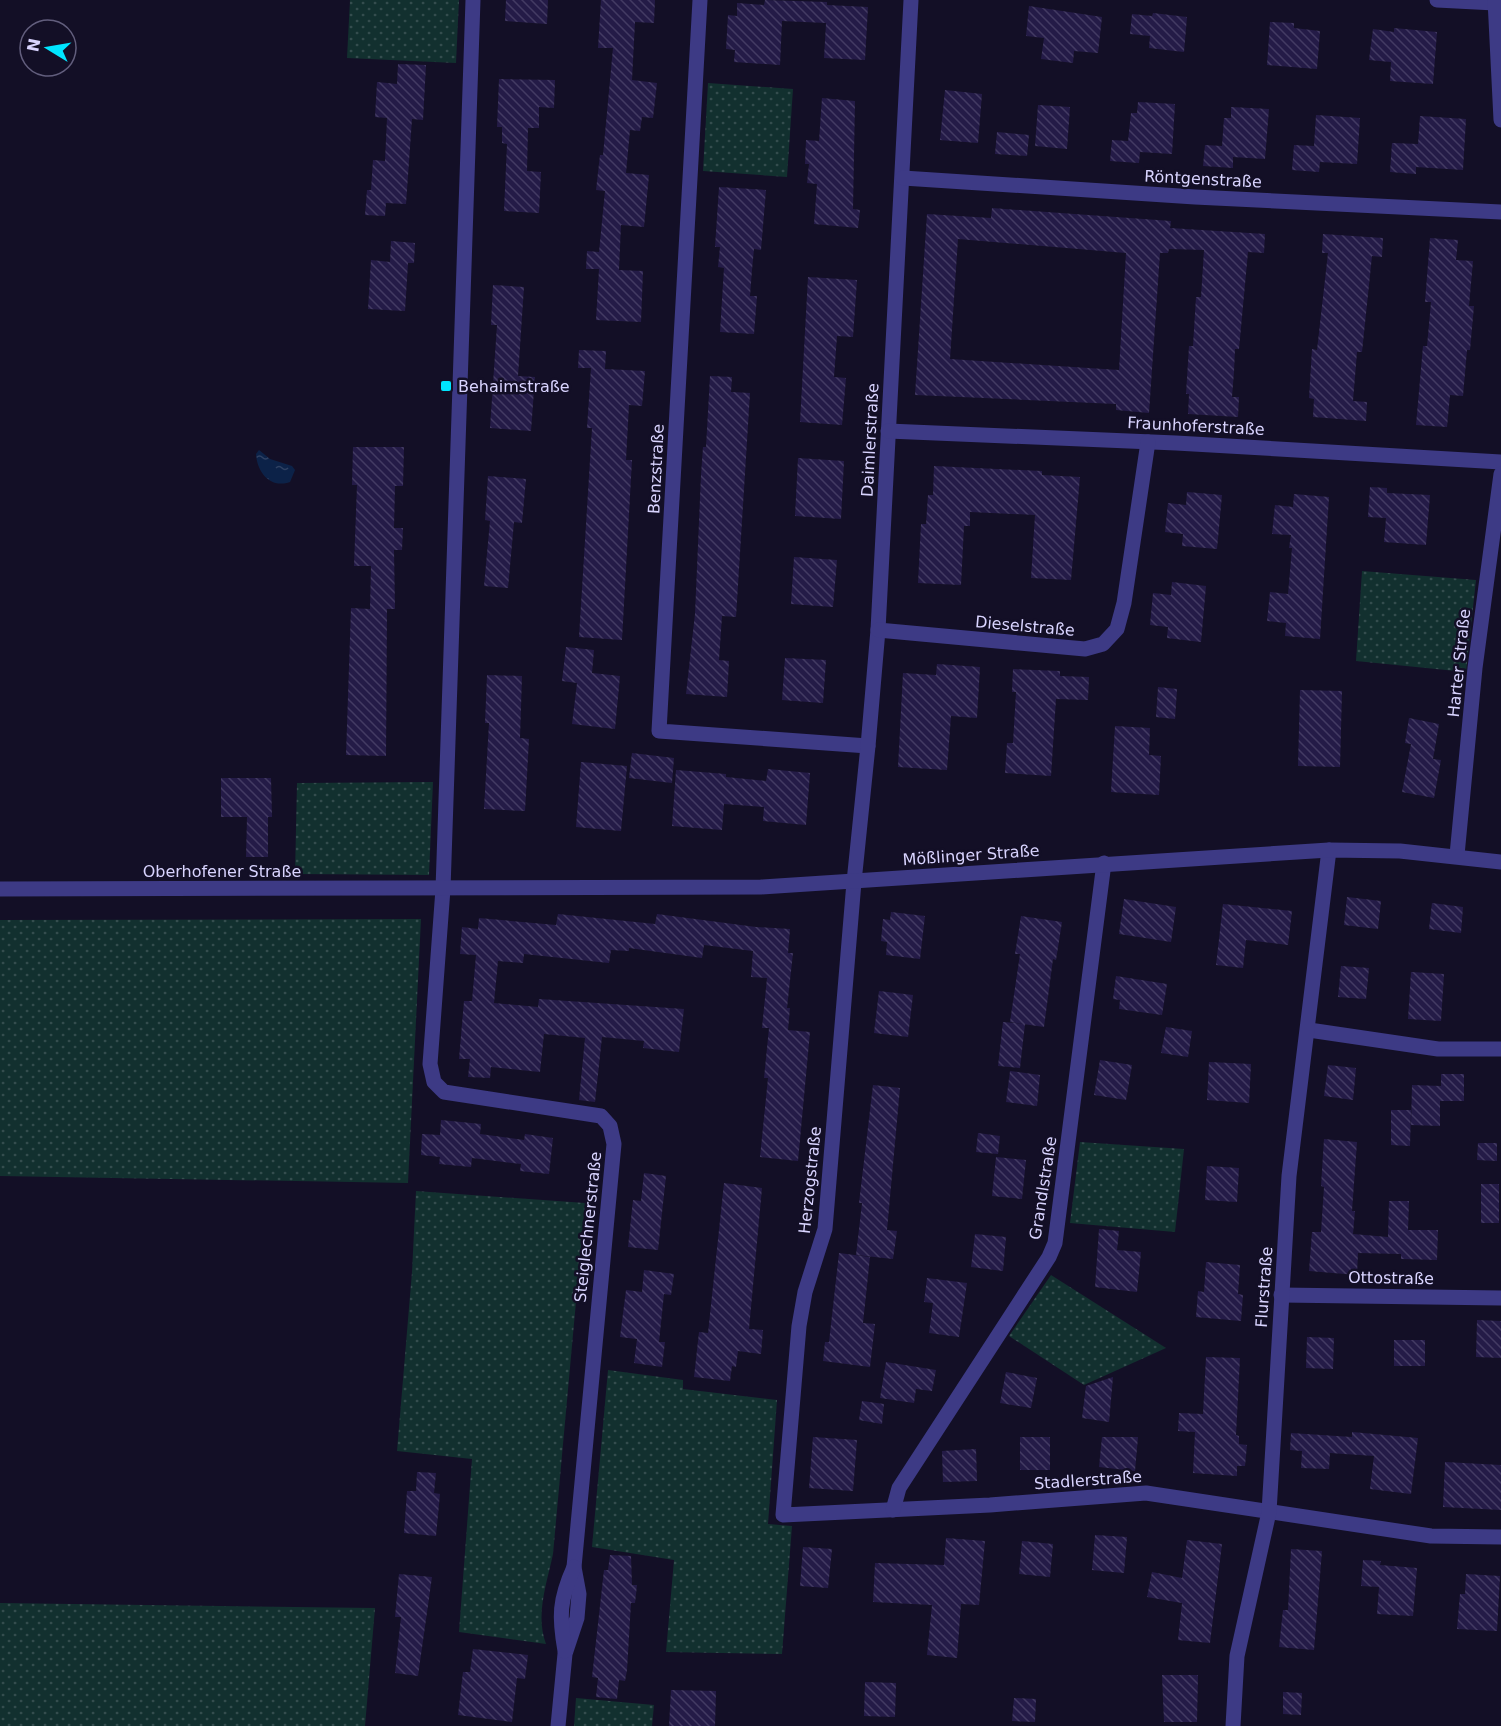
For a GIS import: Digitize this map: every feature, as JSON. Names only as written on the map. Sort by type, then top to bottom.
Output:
[{"type":"street","points":[[443,889],[474,0]]},
{"type":"street","name":"Benzstraße","points":[[700,0],[659,730],[868,746]]},
{"type":"street","name":"Daimlerstraße","points":[[854,882],[878,630],[911,0]]},
{"type":"street","points":[[1437,0],[1497,8],[1501,120]]},
{"type":"street","name":"Röntgenstraße","points":[[903,178],[1195,197],[1501,212]]},
{"type":"street","name":"Fraunhoferstraße","points":[[888,431],[1148,442],[1501,462]]},
{"type":"street","name":"Dieselstraße","points":[[878,630],[1085,649],[1103,644],[1117,629],[1124,603],[1148,442]]},
{"type":"street","name":"Harter Straße","points":[[1457,855],[1494,575],[1501,474]]},
{"type":"street","name":"Mößlinger Straße","points":[[443,889],[761,887],[1329,850],[1400,851],[1457,855],[1501,862]]},
{"type":"street","name":"Flurstraße","points":[[1233,1726],[1237,1656],[1269,1512],[1281,1295],[1296,1109],[1309,1030],[1329,850]]},
{"type":"street","name":"Grandlstraße","points":[[893,1510],[899,1488],[1049,1257],[1055,1243],[1104,863]]},
{"type":"street","name":"Herzogstraße","points":[[783,1515],[799,1326],[805,1292],[825,1229],[854,882]]},
{"type":"street","name":"Oberhofener Straße","points":[[0,889],[443,889]]},
{"type":"street","name":"Steiglechnerstraße","points":[[443,889],[430,1064],[434,1082],[444,1092],[601,1116],[610,1126],[614,1144],[574,1567],[564,1590],[559,1618],[565,1654],[558,1726]]},
{"type":"street","points":[[1309,1030],[1438,1049],[1501,1049]]},
{"type":"street","name":"Ottostraße","points":[[1281,1295],[1501,1298]]},
{"type":"street","name":"Stadlerstraße","points":[[783,1515],[1146,1493],[1431,1536],[1501,1537]]},
{"type":"green space","points":[[350,0],[459,0],[456,63],[347,58]]},
{"type":"green space","points":[[708,83],[793,89],[787,177],[703,171]]},
{"type":"green space","points":[[1362,571],[1476,580],[1466,672],[1356,661]]},
{"type":"green space","points":[[433,782],[429,875],[295,874],[297,783]]},
{"type":"green space","points":[[421,919],[408,1183],[0,1176],[0,920]]},
{"type":"green space","points":[[1080,1142],[1184,1149],[1175,1232],[1070,1223]]},
{"type":"green space","points":[[416,1191],[585,1203],[553,1554],[542,1610],[546,1644],[459,1632],[472,1459],[397,1451],[412,1272]]},
{"type":"green space","points":[[1051,1275],[1166,1348],[1084,1385],[1009,1336]]},
{"type":"green space","points":[[608,1370],[683,1380],[683,1389],[777,1400],[768,1524],[792,1526],[782,1654],[666,1652],[674,1560],[592,1547]]},
{"type":"green space","points":[[0,1603],[375,1608],[365,1726],[0,1726]]},
{"type":"green space","points":[[576,1698],[654,1705],[652,1726],[574,1726]]},
{"type":"water","points":[[259,450],[270,459],[292,466],[295,470],[290,482],[276,483],[262,473],[256,454]]},
{"type":"building","points":[[506,0],[548,0],[547,24],[505,21]]},
{"type":"building","points":[[601,0],[655,0],[654,23],[635,22],[632,80],[657,83],[653,118],[642,117],[640,131],[630,130],[626,173],[649,175],[644,227],[621,225],[619,270],[643,271],[641,322],[596,320],[599,269],[586,269],[587,251],[599,252],[605,191],[596,190],[600,155],[603,155],[613,48],[598,48]]},
{"type":"building","points":[[765,0],[827,2],[827,5],[868,7],[865,60],[824,58],[826,23],[782,21],[780,65],[734,62],[735,50],[726,49],[728,15],[737,16],[737,3],[764,5]]},
{"type":"building","points":[[1029,6],[1102,17],[1098,53],[1074,51],[1073,63],[1041,59],[1044,38],[1026,36]]},
{"type":"building","points":[[1153,13],[1187,17],[1184,52],[1149,48],[1150,36],[1130,34],[1132,14],[1152,16]]},
{"type":"building","points":[[1270,22],[1294,23],[1294,28],[1320,31],[1317,69],[1267,65]]},
{"type":"building","points":[[1394,28],[1437,32],[1433,84],[1390,81],[1391,62],[1369,60],[1373,29],[1394,32]]},
{"type":"building","points":[[398,64],[426,65],[423,120],[412,119],[406,204],[386,203],[385,216],[365,215],[367,190],[371,190],[373,160],[385,161],[387,118],[375,117],[377,82],[397,84]]},
{"type":"building","points":[[499,79],[555,80],[554,108],[539,107],[539,128],[528,128],[527,171],[541,172],[539,213],[504,211],[507,144],[502,143],[502,127],[497,127]]},
{"type":"building","points":[[945,90],[982,94],[978,143],[940,140]]},
{"type":"building","points":[[822,98],[855,101],[853,209],[860,210],[858,228],[814,224],[817,184],[807,183],[809,164],[805,164],[806,140],[819,141]]},
{"type":"building","points":[[1138,102],[1175,104],[1172,154],[1140,152],[1139,163],[1110,161],[1112,140],[1128,141],[1131,113],[1137,113]]},
{"type":"building","points":[[1038,105],[1070,107],[1067,149],[1035,146]]},
{"type":"building","points":[[1231,107],[1269,109],[1265,159],[1233,157],[1233,168],[1203,166],[1205,145],[1222,146],[1224,118],[1231,118]]},
{"type":"building","points":[[1316,115],[1360,118],[1357,164],[1320,162],[1319,172],[1292,170],[1294,145],[1314,146]]},
{"type":"building","points":[[1420,116],[1466,119],[1463,170],[1416,167],[1416,174],[1390,172],[1392,143],[1418,144]]},
{"type":"building","points":[[997,132],[1029,135],[1027,156],[995,154]]},
{"type":"building","points":[[719,187],[766,190],[761,250],[754,249],[752,270],[750,296],[757,296],[754,334],[720,332],[724,268],[718,267],[720,247],[715,247]]},
{"type":"building","points":[[992,208],[1171,221],[1170,228],[1265,234],[1264,253],[1248,252],[1239,349],[1235,349],[1232,397],[1239,397],[1238,417],[1188,414],[1189,394],[1186,394],[1189,346],[1193,346],[1196,297],[1201,297],[1204,250],[1169,249],[1168,253],[1160,253],[1149,413],[1116,410],[1116,404],[915,395],[927,214],[991,218]],"holes":[[[958,239],[1126,253],[1119,370],[950,359]]]},
{"type":"building","points":[[1323,234],[1383,238],[1382,257],[1372,256],[1362,352],[1357,352],[1353,401],[1367,402],[1366,421],[1313,417],[1314,399],[1309,398],[1312,349],[1317,350],[1328,253],[1322,253]]},
{"type":"building","points":[[1430,238],[1458,240],[1456,260],[1473,261],[1469,306],[1474,306],[1463,396],[1450,395],[1447,427],[1416,425],[1423,346],[1427,346],[1431,302],[1425,302]]},
{"type":"building","points":[[391,241],[415,243],[414,263],[408,263],[405,311],[368,309],[371,260],[390,262]]},
{"type":"building","points":[[808,277],[857,280],[853,337],[837,336],[834,377],[846,378],[842,425],[800,422]]},
{"type":"building","points":[[493,285],[524,287],[518,376],[535,377],[531,431],[490,428],[497,325],[491,325]]},
{"type":"building","points":[[579,350],[606,351],[605,369],[645,371],[642,406],[629,405],[626,460],[632,460],[622,640],[579,637],[592,428],[587,428],[591,368],[578,368]]},
{"type":"building","points":[[710,376],[732,377],[731,392],[750,393],[736,617],[722,616],[719,660],[729,661],[727,697],[686,694],[695,614],[701,475],[703,447],[706,447]]},
{"type":"building","points":[[353,447],[404,447],[403,486],[395,486],[394,528],[403,528],[402,550],[394,550],[395,609],[387,609],[386,756],[346,755],[351,608],[370,609],[371,566],[354,566],[357,485],[352,485]]},
{"type":"building","points":[[798,458],[844,461],[841,519],[795,516]]},
{"type":"building","points":[[934,466],[1042,471],[1042,475],[1080,477],[1071,580],[1031,578],[1035,515],[970,512],[970,526],[964,526],[961,585],[918,583],[921,524],[926,524],[928,495],[933,495]]},
{"type":"building","points":[[488,476],[526,479],[522,523],[514,522],[508,588],[484,586],[490,521],[485,520]]},
{"type":"building","points":[[1370,487],[1387,488],[1387,493],[1430,495],[1426,545],[1384,542],[1386,518],[1368,517]]},
{"type":"building","points":[[1187,492],[1222,495],[1217,549],[1182,546],[1183,534],[1165,532],[1168,503],[1186,505]]},
{"type":"building","points":[[1294,494],[1329,497],[1320,639],[1285,636],[1286,623],[1267,621],[1270,592],[1288,594],[1292,548],[1289,548],[1291,535],[1272,534],[1275,505],[1293,507]]},
{"type":"building","points":[[794,557],[837,560],[833,607],[791,604]]},
{"type":"building","points":[[1172,582],[1206,586],[1201,642],[1167,638],[1168,627],[1150,625],[1153,593],[1171,595]]},
{"type":"building","points":[[566,647],[594,650],[592,673],[620,676],[615,729],[572,724],[577,683],[562,681]]},
{"type":"building","points":[[785,658],[826,660],[823,703],[782,700]]},
{"type":"building","points":[[937,664],[980,667],[977,718],[951,716],[947,770],[898,767],[903,673],[936,675]]},
{"type":"building","points":[[1013,669],[1060,671],[1060,676],[1089,677],[1088,700],[1056,699],[1051,776],[1005,773],[1007,743],[1013,743],[1016,692],[1012,692]]},
{"type":"building","points":[[487,675],[522,676],[520,738],[529,739],[525,811],[484,809],[489,723],[485,723]]},
{"type":"building","points":[[1158,687],[1177,689],[1175,719],[1156,717]]},
{"type":"building","points":[[1300,690],[1342,691],[1340,767],[1298,766]]},
{"type":"building","points":[[1409,718],[1439,724],[1433,759],[1441,760],[1434,798],[1402,792],[1411,744],[1405,743]]},
{"type":"building","points":[[1115,726],[1150,728],[1149,755],[1161,756],[1159,795],[1111,792]]},
{"type":"building","points":[[632,753],[674,758],[672,783],[629,778]]},
{"type":"building","points":[[581,762],[627,766],[621,831],[576,827]]},
{"type":"building","points":[[768,769],[810,773],[806,825],[763,821],[764,807],[724,804],[722,830],[672,826],[676,770],[726,774],[726,777],[766,781]]},
{"type":"building","points":[[221,778],[271,778],[272,817],[268,817],[268,857],[246,857],[247,817],[221,817]]},
{"type":"building","points":[[1347,897],[1381,901],[1378,929],[1344,925]]},
{"type":"building","points":[[1124,899],[1176,907],[1171,942],[1119,934]]},
{"type":"building","points":[[1432,903],[1463,907],[1461,933],[1429,929]]},
{"type":"building","points":[[1223,904],[1292,911],[1288,945],[1246,940],[1243,968],[1216,965]]},
{"type":"building","points":[[891,912],[925,916],[920,959],[886,955],[887,942],[881,941],[883,919],[890,920]]},
{"type":"building","points":[[558,914],[655,924],[657,914],[756,927],[790,929],[788,953],[793,953],[787,1008],[790,1008],[788,1030],[810,1032],[798,1161],[760,1157],[768,1078],[764,1078],[769,1028],[762,1028],[767,978],[751,977],[753,951],[704,945],[702,958],[629,948],[629,951],[611,950],[609,963],[524,954],[523,963],[498,961],[494,1003],[538,1007],[539,999],[684,1009],[679,1052],[643,1048],[644,1041],[602,1037],[595,1102],[579,1100],[585,1038],[544,1034],[540,1072],[491,1067],[490,1078],[468,1077],[470,1059],[459,1059],[464,1001],[472,1001],[476,955],[460,954],[462,927],[478,929],[479,918],[556,925]]},
{"type":"building","points":[[1021,916],[1062,922],[1056,960],[1053,959],[1044,1027],[1010,1022],[1020,954],[1015,954]]},
{"type":"building","points":[[1341,966],[1369,968],[1366,999],[1338,997]]},
{"type":"building","points":[[1411,972],[1444,974],[1441,1021],[1408,1019]]},
{"type":"building","points":[[1116,976],[1167,984],[1162,1015],[1119,1009],[1120,1000],[1113,999]]},
{"type":"building","points":[[879,991],[913,995],[908,1037],[874,1033]]},
{"type":"building","points":[[1003,1022],[1025,1024],[1020,1068],[998,1066]]},
{"type":"building","points":[[1166,1027],[1192,1031],[1188,1057],[1161,1053]]},
{"type":"building","points":[[1100,1060],[1132,1065],[1126,1100],[1094,1095]]},
{"type":"building","points":[[1209,1062],[1251,1064],[1249,1103],[1207,1100]]},
{"type":"building","points":[[1328,1065],[1356,1068],[1353,1100],[1324,1096]]},
{"type":"building","points":[[1010,1071],[1040,1075],[1037,1106],[1006,1102]]},
{"type":"building","points":[[1441,1074],[1464,1074],[1464,1101],[1440,1101],[1440,1126],[1411,1125],[1412,1085],[1441,1086]]},
{"type":"building","points":[[873,1085],[900,1088],[887,1230],[897,1231],[893,1259],[856,1255],[862,1203],[859,1203]]},
{"type":"building","points":[[1391,1110],[1411,1110],[1410,1146],[1391,1145]]},
{"type":"building","points":[[441,1120],[481,1124],[480,1134],[524,1140],[525,1134],[553,1138],[549,1174],[520,1171],[521,1164],[472,1158],[471,1167],[439,1164],[440,1157],[421,1155],[422,1134],[440,1135]]},
{"type":"building","points":[[978,1133],[1000,1136],[998,1154],[976,1152]]},
{"type":"building","points":[[1324,1139],[1357,1142],[1352,1211],[1355,1211],[1353,1234],[1388,1237],[1389,1201],[1409,1201],[1408,1230],[1438,1230],[1437,1260],[1401,1259],[1401,1254],[1358,1253],[1357,1275],[1309,1271],[1312,1232],[1321,1232]]},
{"type":"building","points":[[1478,1143],[1497,1143],[1497,1161],[1477,1160]]},
{"type":"building","points":[[996,1157],[1026,1160],[1022,1199],[992,1196]]},
{"type":"building","points":[[1207,1166],[1239,1168],[1237,1202],[1205,1200]]},
{"type":"building","points":[[644,1173],[666,1176],[658,1250],[628,1247],[633,1200],[641,1201]]},
{"type":"building","points":[[724,1183],[762,1188],[749,1329],[763,1330],[761,1354],[738,1351],[736,1367],[732,1366],[730,1381],[694,1377],[699,1332],[708,1333]]},
{"type":"building","points":[[1481,1184],[1499,1184],[1499,1223],[1481,1223]]},
{"type":"building","points":[[1099,1229],[1119,1231],[1117,1250],[1141,1252],[1137,1292],[1095,1287]]},
{"type":"building","points":[[975,1234],[1006,1237],[1003,1271],[971,1267]]},
{"type":"building","points":[[839,1253],[870,1257],[863,1323],[875,1324],[870,1367],[823,1361],[825,1342],[829,1342]]},
{"type":"building","points":[[1206,1262],[1240,1265],[1238,1294],[1243,1295],[1241,1321],[1196,1317],[1198,1291],[1204,1292]]},
{"type":"building","points":[[644,1270],[674,1274],[671,1295],[664,1294],[659,1342],[665,1342],[662,1367],[634,1363],[637,1339],[620,1337],[626,1290],[642,1292]]},
{"type":"building","points":[[927,1278],[967,1283],[959,1337],[929,1333],[933,1303],[924,1302]]},
{"type":"building","points":[[1477,1320],[1501,1321],[1501,1358],[1476,1357]]},
{"type":"building","points":[[1307,1337],[1334,1338],[1333,1369],[1306,1368]]},
{"type":"building","points":[[1394,1340],[1425,1340],[1425,1366],[1394,1366]]},
{"type":"building","points":[[1206,1357],[1240,1358],[1236,1435],[1239,1436],[1239,1444],[1247,1445],[1245,1466],[1237,1466],[1237,1476],[1193,1473],[1195,1432],[1178,1431],[1179,1413],[1203,1414]]},
{"type":"building","points":[[886,1362],[936,1370],[932,1391],[916,1389],[914,1403],[880,1398]]},
{"type":"building","points":[[1006,1372],[1037,1378],[1031,1408],[1000,1403]]},
{"type":"building","points":[[1113,1377],[1109,1422],[1082,1418],[1086,1386]]},
{"type":"building","points":[[862,1401],[884,1404],[882,1424],[859,1420]]},
{"type":"building","points":[[1352,1432],[1418,1438],[1411,1494],[1370,1489],[1374,1456],[1330,1453],[1329,1469],[1301,1468],[1302,1451],[1290,1450],[1291,1433],[1352,1437]]},
{"type":"building","points":[[813,1437],[857,1440],[853,1491],[809,1488]]},
{"type":"building","points":[[1020,1437],[1050,1437],[1050,1470],[1020,1470]]},
{"type":"building","points":[[1102,1437],[1138,1437],[1135,1471],[1099,1467]]},
{"type":"building","points":[[976,1449],[977,1481],[943,1482],[942,1451]]},
{"type":"building","points":[[1445,1462],[1501,1465],[1501,1510],[1443,1507]]},
{"type":"building","points":[[417,1472],[436,1473],[434,1493],[440,1494],[436,1536],[404,1533],[407,1491],[416,1491]]},
{"type":"building","points":[[1095,1535],[1127,1537],[1124,1573],[1092,1570]]},
{"type":"building","points":[[946,1538],[985,1541],[979,1605],[961,1604],[957,1658],[927,1655],[932,1605],[873,1602],[875,1563],[944,1565]]},
{"type":"building","points":[[1187,1540],[1222,1544],[1210,1643],[1178,1640],[1182,1603],[1147,1597],[1152,1572],[1182,1578]]},
{"type":"building","points":[[1022,1541],[1053,1544],[1050,1577],[1019,1574]]},
{"type":"building","points":[[803,1547],[832,1549],[828,1588],[800,1586]]},
{"type":"building","points":[[1291,1549],[1322,1551],[1314,1650],[1279,1647],[1283,1610],[1288,1610]]},
{"type":"building","points":[[610,1555],[631,1556],[632,1585],[637,1585],[635,1603],[631,1603],[627,1670],[625,1681],[619,1680],[617,1699],[596,1697],[598,1678],[592,1677],[604,1570],[608,1570]]},
{"type":"building","points":[[1363,1560],[1381,1561],[1380,1565],[1417,1568],[1413,1616],[1377,1614],[1379,1587],[1361,1586]]},
{"type":"building","points":[[399,1574],[432,1577],[418,1676],[395,1673],[401,1617],[395,1617]]},
{"type":"building","points":[[1466,1574],[1500,1576],[1497,1631],[1457,1629],[1460,1594],[1465,1594]]},
{"type":"building","points":[[473,1649],[528,1655],[525,1679],[517,1678],[512,1722],[458,1715],[463,1672],[470,1672]]},
{"type":"building","points":[[1162,1675],[1198,1675],[1197,1722],[1164,1722]]},
{"type":"building","points":[[865,1682],[896,1683],[895,1717],[864,1716]]},
{"type":"building","points":[[671,1690],[716,1691],[715,1726],[669,1726]]},
{"type":"building","points":[[1283,1692],[1302,1693],[1301,1715],[1283,1714]]},
{"type":"building","points":[[1014,1698],[1036,1699],[1035,1722],[1012,1721]]},
{"type":"place","name":"Behaimstraße","points":[[446,386]]}]
